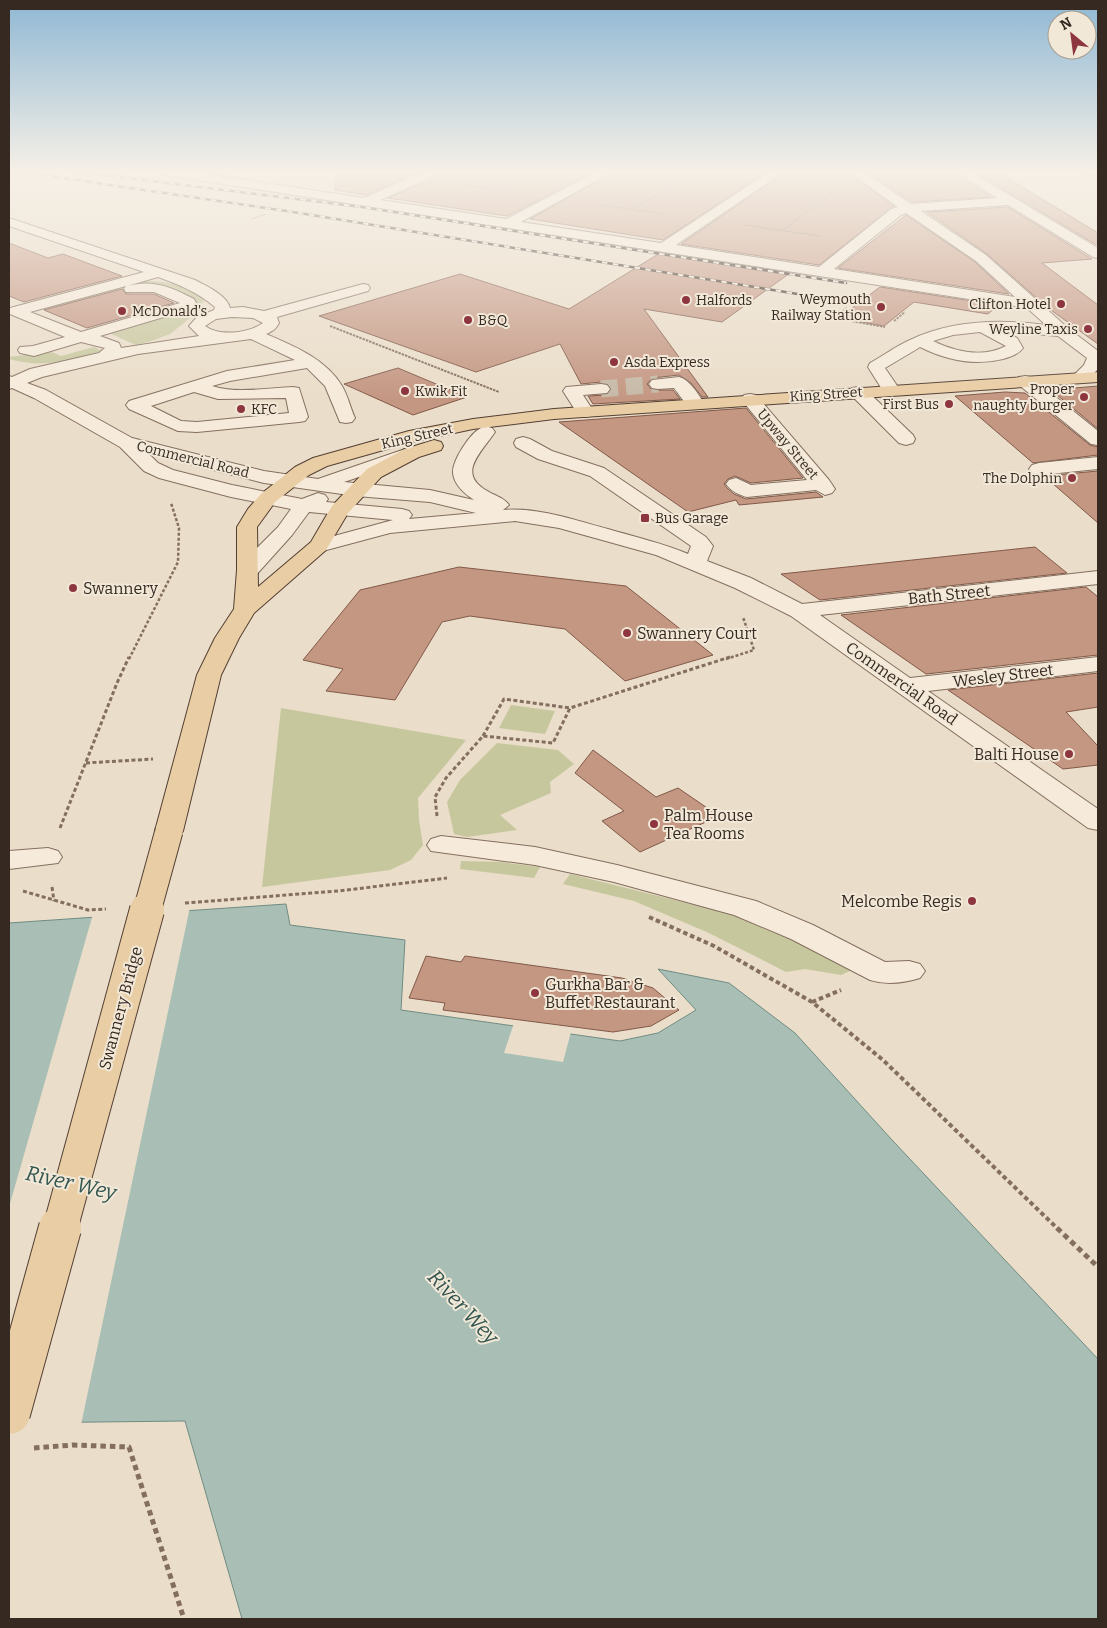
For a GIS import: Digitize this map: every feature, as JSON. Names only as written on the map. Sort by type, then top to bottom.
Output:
[{"type":"main road","name":"King Street","points":[[268,498],[287,481],[320,462],[409,437],[474,424],[554,414],[695,403],[1098,377]]},
{"type":"main road","name":"King Street","points":[[339,510],[374,473],[412,453],[447,441],[554,414]]},
{"type":"main road","name":"Swannery Bridge","points":[[245,610],[248,570],[247,527],[255,513],[268,498]]},
{"type":"main road","name":"Swannery Bridge","points":[[9,1413],[169,831],[209,675],[227,638],[245,610],[318,546],[339,510]]},
{"type":"street","points":[[85,247],[161,272],[205,290],[223,306],[221,314]]},
{"type":"street","points":[[657,247],[1032,304]]},
{"type":"street","points":[[823,271],[853,247]]},
{"type":"street","points":[[965,247],[981,258],[1063,332],[1096,357],[1091,367],[1078,378]]},
{"type":"street","points":[[59,392],[77,373],[113,351],[113,346],[101,341],[80,337],[14,311],[161,272]]},
{"type":"street","points":[[26,350],[34,351],[189,305],[189,302],[157,287],[142,286],[126,291],[116,298],[40,321]]},
{"type":"street","points":[[265,316],[363,288]]},
{"type":"street","points":[[10,383],[36,374],[138,348],[222,336],[253,334],[269,327],[271,323],[270,319],[265,316],[246,312],[221,314],[204,319],[197,326],[138,348]]},
{"type":"street","points":[[197,326],[198,330],[203,333],[222,336]]},
{"type":"street","points":[[891,390],[876,367],[920,341],[938,334],[985,328],[1038,327],[1063,332]]},
{"type":"street","points":[[920,341],[932,348],[961,356],[994,357],[1007,354],[1015,348],[1012,341],[985,328]]},
{"type":"street","points":[[253,334],[291,351],[310,363],[331,382],[346,418]]},
{"type":"street","points":[[194,386],[218,394],[238,396],[293,392],[299,417],[197,427],[178,426],[135,405],[194,386],[228,376],[310,363]]},
{"type":"street","points":[[1025,381],[1098,440]]},
{"type":"street","points":[[658,384],[679,382],[695,403]]},
{"type":"street","points":[[10,383],[59,392],[127,443]]},
{"type":"street","points":[[586,412],[572,391],[600,389]]},
{"type":"street","points":[[858,392],[906,439]]},
{"type":"street","name":"Upway Street","points":[[736,484],[747,491],[824,487],[750,399]]},
{"type":"street","points":[[486,432],[473,446],[462,464],[464,476],[470,488],[515,515]]},
{"type":"street","name":"Commercial Road","points":[[127,443],[217,466],[287,481],[317,486],[430,496],[610,535],[663,551],[771,597],[799,611],[1098,822]]},
{"type":"street","name":"Commercial Road","points":[[127,443],[151,467],[166,474],[231,491],[339,510],[461,519]]},
{"type":"street","points":[[523,443],[545,456],[597,472],[699,541],[702,546],[695,564]]},
{"type":"street","name":"King Street","points":[[268,498],[302,491],[412,453]]},
{"type":"street","points":[[1040,469],[1098,464]]},
{"type":"street","points":[[248,570],[285,531],[304,505],[317,499],[356,490]]},
{"type":"street","name":"Commercial Road","points":[[318,546],[389,527],[515,515]]},
{"type":"street","name":"Bath Street","points":[[799,611],[1098,577]]},
{"type":"street","name":"Wesley Street","points":[[907,686],[1098,664]]},
{"type":"street","points":[[441,845],[535,856],[617,874],[736,906],[802,932],[881,973],[909,971]]},
{"type":"street","points":[[9,860],[48,857]]},
{"type":"path","points":[[847,308],[834,318],[886,327]]},
{"type":"path","points":[[892,322],[911,308]]},
{"type":"path","points":[[328,326],[480,383],[504,394]]},
{"type":"path","points":[[54,901],[48,857],[117,683],[146,622],[178,562],[179,528],[169,500]]},
{"type":"path","points":[[183,903],[338,891],[450,877],[441,845],[435,797],[446,778],[483,736],[504,699],[570,708],[754,650],[742,612],[771,597]]},
{"type":"path","points":[[483,736],[553,743],[570,708]]},
{"type":"path","points":[[86,763],[187,757]]},
{"type":"path","points":[[21,891],[88,910],[107,908]]},
{"type":"path","points":[[647,916],[714,946],[812,1002],[883,1060],[1098,1267]]},
{"type":"path","points":[[27,1448],[73,1445],[129,1447],[184,1619]]},
{"type":"green space","points":[[148,281],[179,285],[193,292],[204,301],[202,304],[196,303],[148,289],[52,313],[39,308]]},
{"type":"green space","points":[[204,307],[170,334],[136,345],[109,333]]},
{"type":"green space","points":[[94,347],[102,351],[56,362],[34,363],[9,359],[9,357],[52,352],[61,356]]},
{"type":"green space","points":[[511,705],[555,711],[545,734],[499,728]]},
{"type":"green space","points":[[281,708],[466,740],[418,798],[423,845],[411,860],[390,870],[262,887]]},
{"type":"green space","points":[[497,743],[558,750],[574,764],[550,782],[551,793],[500,815],[517,830],[467,837],[454,834],[447,802],[460,780]]},
{"type":"green space","points":[[461,861],[500,862],[540,867],[534,878],[460,869]]},
{"type":"green space","points":[[570,874],[755,920],[852,970],[841,975],[805,969],[786,972],[709,933],[634,901],[563,884]]},
{"type":"water","name":"River Wey","points":[[286,904],[290,925],[405,940],[401,1010],[620,1041],[658,1033],[696,1010],[658,969],[729,983],[795,1033],[893,1141],[1098,1359],[1098,1619],[242,1619],[185,1421],[9,1423],[9,923]]},
{"type":"pier","points":[[190,907],[81,1425],[9,1426],[9,1207],[93,914]]},
{"type":"pier","points":[[514,1023],[571,1032],[563,1062],[504,1053]]},
{"type":"building","points":[[9,247],[19,247],[48,258],[63,254],[122,276],[24,302],[9,296]]},
{"type":"building","points":[[701,247],[842,247],[819,265]]},
{"type":"building","points":[[865,247],[953,247],[975,262],[1009,294],[838,268]]},
{"type":"building","points":[[977,247],[1073,247],[1092,259],[1042,263],[1098,305],[1098,344],[1048,308]]},
{"type":"building","points":[[660,253],[790,273],[722,322],[644,309],[708,397],[702,397],[691,383],[679,375],[652,378],[647,384],[652,390],[673,390],[680,399],[593,404],[588,396],[607,395],[612,388],[607,383],[601,382],[581,384],[560,344],[476,372],[319,316],[460,274],[569,309]]},
{"type":"building","name":"Weymouth Railway Station","points":[[880,287],[998,305],[988,314],[914,302],[884,326],[839,318]]},
{"type":"building","points":[[122,289],[126,294],[154,294],[174,303],[87,328],[44,310]]},
{"type":"building","name":"Kwik Fit","points":[[398,368],[467,397],[413,415],[344,384]]},
{"type":"building","points":[[1098,386],[1098,429],[1051,390]]},
{"type":"building","points":[[1005,392],[1025,393],[1090,445],[1098,447],[1098,455],[1033,463],[955,396]]},
{"type":"building","points":[[746,408],[803,478],[751,483],[735,476],[728,479],[724,484],[727,488],[734,494],[746,499],[816,492],[823,497],[739,505],[736,500],[688,512],[559,422]]},
{"type":"building","points":[[1098,471],[1098,523],[1044,476]]},
{"type":"building","points":[[1035,547],[1067,573],[820,600],[781,574]]},
{"type":"building","name":"Swannery Court","points":[[459,567],[626,586],[713,655],[625,681],[565,629],[470,616],[442,622],[395,700],[326,691],[343,669],[303,660],[360,590]]},
{"type":"building","points":[[1086,587],[1098,597],[1098,655],[926,674],[841,615]]},
{"type":"building","points":[[1098,673],[1098,707],[1066,712],[1098,746],[1098,765],[1063,769],[948,690]]},
{"type":"building","name":"Palm House Tea Rooms","points":[[593,750],[656,797],[678,788],[719,816],[640,852],[602,821],[624,811],[575,773]]},
{"type":"building","name":"Gurkha Bar & Buffet Restaurant","points":[[426,956],[461,962],[465,956],[622,978],[653,988],[679,1010],[651,1026],[613,1032],[443,1010],[445,1003],[409,998]]},
{"type":"tunnel","points":[[601,389],[658,384]]},
{"type":"railway","points":[[508,247],[804,295]]},
{"type":"railway","points":[[617,247],[846,283]]},
{"type":"place","name":"Halfords","points":[[686,300]]},
{"type":"place","name":"Clifton Hotel","points":[[1061,304]]},
{"type":"place","name":"Weymouth Railway Station","points":[[881,307]]},
{"type":"place","name":"McDonald's","points":[[122,311]]},
{"type":"place","name":"B&Q","points":[[468,320]]},
{"type":"place","name":"Weyline Taxis","points":[[1088,329]]},
{"type":"place","name":"Asda Express","points":[[614,362]]},
{"type":"place","name":"Kwik Fit","points":[[405,391]]},
{"type":"place","name":"Proper naughty burger","points":[[1084,397]]},
{"type":"place","name":"First Bus","points":[[949,404]]},
{"type":"place","name":"KFC","points":[[241,409]]},
{"type":"place","name":"The Dolphin","points":[[1072,478]]},
{"type":"place","name":"Bus Garage","points":[[645,518]]},
{"type":"place","name":"Swannery","points":[[73,588]]},
{"type":"place","name":"Swannery Court","points":[[627,633]]},
{"type":"place","name":"Balti House","points":[[1069,754]]},
{"type":"place","name":"Palm House Tea Rooms","points":[[654,824]]},
{"type":"place","name":"Melcombe Regis","points":[[972,901]]},
{"type":"place","name":"Gurkha Bar & Buffet Restaurant","points":[[535,993]]}]
